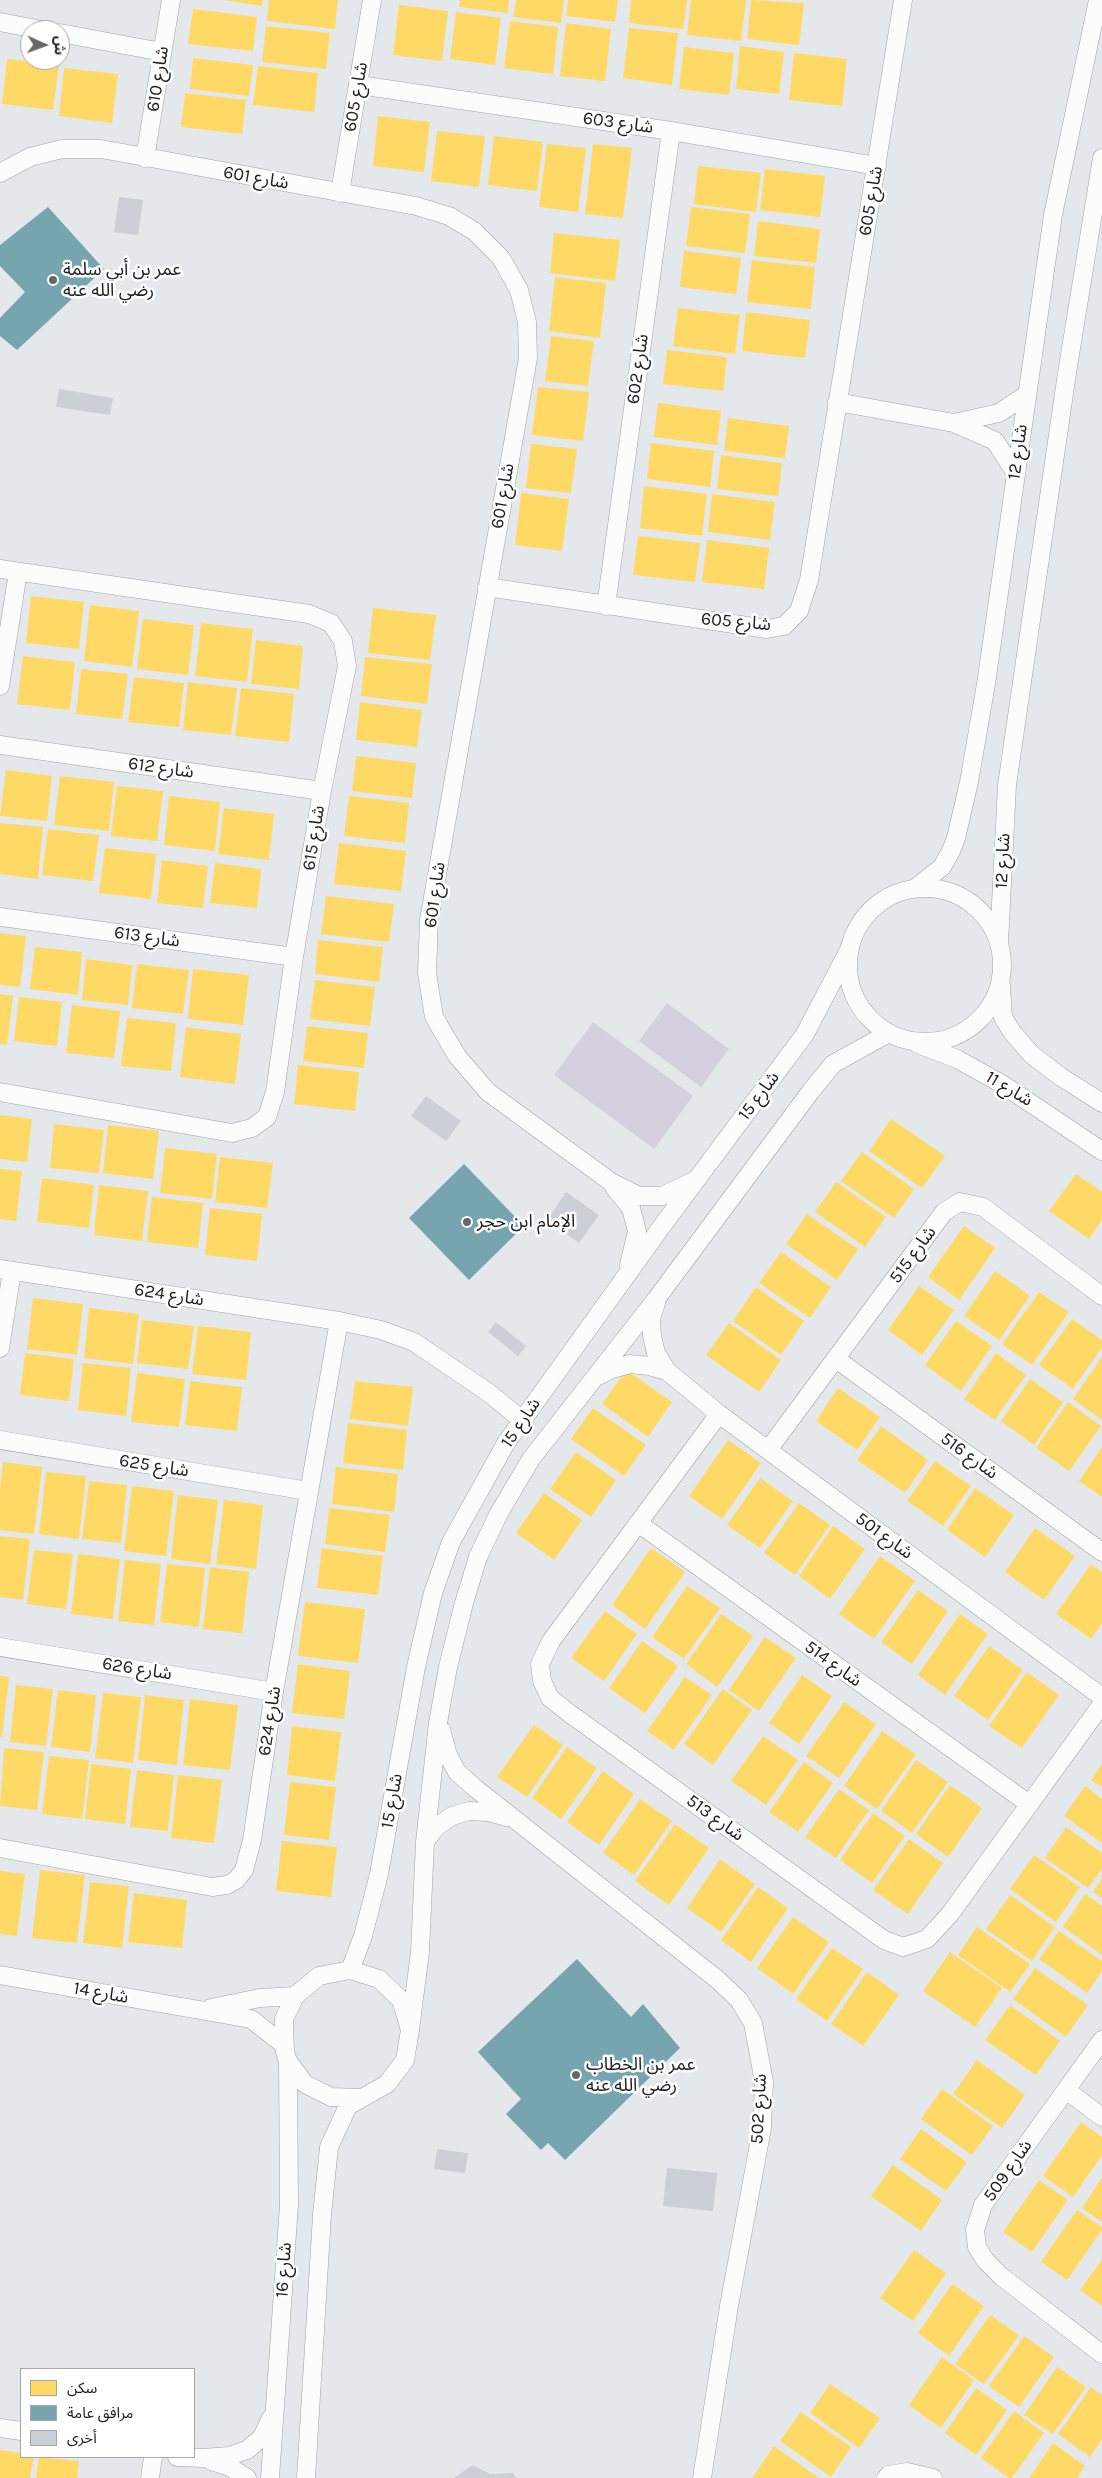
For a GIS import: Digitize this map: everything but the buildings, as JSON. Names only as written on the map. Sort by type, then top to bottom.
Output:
[{"type":"street","name":"شارع 610","points":[[145,158],[171,0]]},
{"type":"street","name":"شارع 605","points":[[340,193],[372,0]]},
{"type":"street","name":"شارع 605","points":[[487,587],[767,629],[784,626],[798,612],[809,580],[903,0]]},
{"type":"street","name":"شارع 12","points":[[914,889],[942,867],[956,838],[969,782],[986,684],[1053,215],[1098,0]]},
{"type":"street","points":[[0,22],[20,26]]},
{"type":"street","points":[[70,35],[162,52]]},
{"type":"street","name":"شارع 603","points":[[358,86],[671,131],[877,166]]},
{"type":"street","name":"شارع 602","points":[[606,606],[671,131]]},
{"type":"street","name":"شارع 601","points":[[0,173],[30,157],[62,149],[100,149],[416,206],[449,216],[474,231],[501,258],[519,290],[527,322],[528,358],[430,920],[427,973],[434,1017],[457,1056],[488,1092],[610,1182],[639,1196],[662,1196],[696,1180]]},
{"type":"street","name":"شارع 12","points":[[999,942],[1007,785],[1067,373],[1102,158]]},
{"type":"street","points":[[954,423],[999,413],[1026,395]]},
{"type":"street","points":[[837,402],[954,423],[995,441],[1015,472]]},
{"type":"street","name":"شارع 615","points":[[0,569],[310,614],[331,623],[344,641],[347,666],[322,790],[294,957],[276,1092],[267,1117],[252,1128],[232,1133],[0,1092]]},
{"type":"street","points":[[0,686],[18,572]]},
{"type":"street","name":"شارع 612","points":[[0,745],[322,790]]},
{"type":"street","points":[[1000,982],[992,1004],[976,1023],[956,1036],[932,1042],[908,1041],[888,1033],[869,1018],[855,997],[849,972],[850,948],[859,926],[873,908],[892,896],[914,889],[936,889],[963,898],[975,906],[990,923],[999,942],[1002,962],[1000,982],[1003,1017],[1012,1032],[1032,1055],[1102,1103]]},
{"type":"street","name":"شارع 613","points":[[0,917],[294,957]]},
{"type":"street","name":"شارع 15","points":[[350,1970],[363,1936],[378,1874],[416,1667],[433,1592],[451,1542],[506,1443],[522,1420],[626,1274],[805,1034],[850,948]]},
{"type":"street","name":"شارع 15","points":[[410,2030],[420,1952],[425,1842],[438,1723],[448,1667],[478,1557],[499,1513],[531,1459],[657,1298],[811,1091],[833,1064],[888,1033]]},
{"type":"street","name":"شارع 11","points":[[908,1041],[956,1058],[1002,1084],[1102,1151]]},
{"type":"street","name":"شارع 601","points":[[610,1182],[631,1208],[637,1232],[626,1274]]},
{"type":"street","name":"شارع 515","points":[[768,1450],[944,1212],[960,1202],[982,1207],[1102,1296]]},
{"type":"street","points":[[0,1348],[6,1270]]},
{"type":"street","name":"شارع 624","points":[[6,1270],[339,1321],[381,1330],[414,1342],[489,1393],[522,1420]]},
{"type":"street","name":"شارع 501","points":[[657,1298],[651,1319],[652,1336],[656,1353],[667,1371],[719,1414],[1102,1698]]},
{"type":"street","name":"شارع 624","points":[[0,1848],[212,1887],[227,1885],[236,1880],[244,1870],[252,1840],[274,1692],[339,1321]]},
{"type":"street","name":"شارع 516","points":[[836,1359],[1102,1552]]},
{"type":"street","name":"شارع 501","points":[[596,1377],[612,1369],[630,1364],[649,1366],[667,1371]]},
{"type":"street","name":"شارع 513","points":[[719,1414],[551,1641],[540,1664],[542,1681],[550,1698],[884,1940],[903,1947],[927,1939],[950,1914],[1102,1704]]},
{"type":"street","name":"شارع 625","points":[[0,1440],[308,1491]]},
{"type":"street","name":"شارع 514","points":[[638,1523],[1029,1804]]},
{"type":"street","name":"شارع 626","points":[[0,1647],[274,1692]]},
{"type":"street","name":"شارع 502","points":[[438,1723],[448,1755],[457,1772],[512,1819],[718,1980],[739,2000],[753,2023],[764,2082],[762,2128],[702,2478]]},
{"type":"street","name":"شارع 502","points":[[425,1842],[436,1827],[452,1816],[469,1811],[488,1812],[512,1819]]},
{"type":"street","points":[[350,1970],[379,1979],[401,2000],[410,2030],[405,2060],[387,2084],[360,2098],[331,2097],[305,2084],[288,2061],[283,2044],[284,2019],[295,1996],[319,1976],[350,1970]]},
{"type":"street","name":"شارع 14","points":[[0,1975],[250,2019],[283,2044]]},
{"type":"street","name":"شارع 14","points":[[202,2010],[260,1998],[295,1996]]},
{"type":"street","name":"شارع 509","points":[[1102,2040],[983,2205],[975,2230],[977,2247],[985,2260],[1002,2277],[1102,2354]]},
{"type":"street","name":"شارع 16","points":[[270,2478],[289,2205],[288,2061]]},
{"type":"street","points":[[1066,2090],[1102,2117]]},
{"type":"street","name":"شارع 16","points":[[306,2478],[328,2147],[348,2106],[360,2098]]},
{"type":"street","points":[[195,2458],[229,2456],[247,2450],[262,2437],[275,2410]]},
{"type":"street","points":[[0,2428],[20,2431]]},
{"type":"street","points":[[150,2478],[153,2458]]},
{"type":"street","points":[[203,2458],[230,2467],[247,2478]]},
{"type":"street","points":[[886,2478],[889,2475],[908,2472],[934,2478]]},
{"type":"shaded area","points":[[667,1003],[729,1049],[701,1087],[639,1041]]},
{"type":"shaded area","points":[[593,1022],[693,1096],[654,1149],[554,1075]]},
{"type":"place","name":"عمر بن أبي سلمة رضي الله عنه","points":[[53,280]]},
{"type":"place","name":"الإمام ابن حجر","points":[[467,1222]]},
{"type":"place","name":"عمر بن الخطاب رضي الله عنه","points":[[576,2075]]}]
